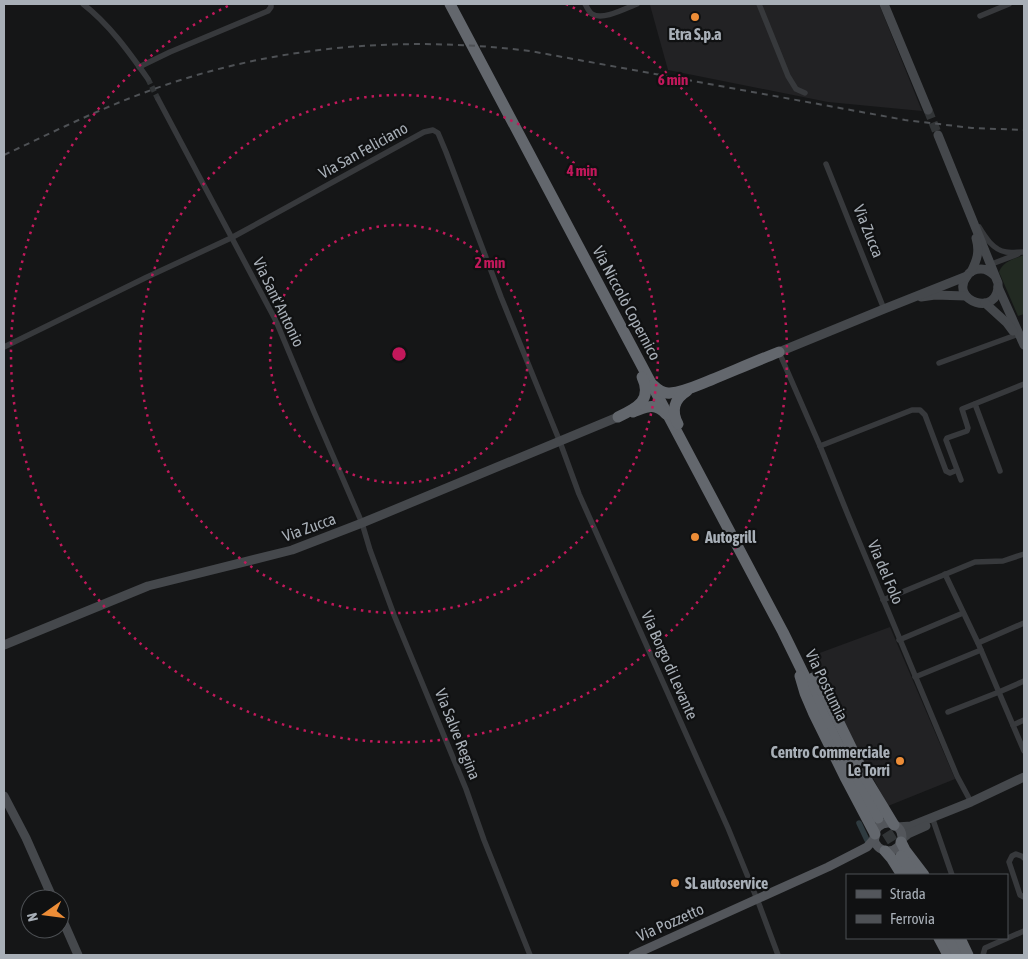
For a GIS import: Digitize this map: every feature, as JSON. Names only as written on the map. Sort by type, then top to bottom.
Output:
[{"type":"highway","name":"Via Niccolò Copernico","points":[[450,4],[776,618]]},
{"type":"highway","points":[[618,417],[634,409],[646,392],[646,386],[630,354],[622,329]]},
{"type":"highway","points":[[652,384],[661,392],[668,394],[694,387],[779,352]]},
{"type":"highway","points":[[694,387],[679,397],[674,409],[676,420],[689,445],[697,469]]},
{"type":"highway","points":[[618,417],[652,406],[660,408],[670,419]]},
{"type":"highway","name":"Via Postumia","points":[[776,618],[854,776],[878,818]]},
{"type":"highway","points":[[783,632],[827,698],[868,782],[896,826]]},
{"type":"highway","points":[[783,632],[814,714],[875,836]]},
{"type":"highway","points":[[902,841],[905,850],[923,874]]},
{"type":"highway","points":[[884,851],[892,859],[901,874]]},
{"type":"highway","points":[[900,855],[913,874]]},
{"type":"highway","points":[[940,939],[948,955]]},
{"type":"highway","points":[[950,939],[958,955]]},
{"type":"highway","points":[[960,939],[968,955]]},
{"type":"main road","points":[[890,824],[896,826],[902,834],[902,841],[893,850],[884,851],[876,844],[875,836],[877,830],[882,825],[890,824]]},
{"type":"main road","name":"Via Pozzetto","points":[[633,955],[828,867],[867,847],[875,836]]},
{"type":"main road","name":"Via Pozzetto","points":[[828,867],[874,851],[884,851]]},
{"type":"street","points":[[83,4],[94,12],[120,41],[148,79]]},
{"type":"street","points":[[139,67],[268,11],[271,8],[271,4]]},
{"type":"street","points":[[585,4],[592,14],[598,16],[608,15],[636,4]]},
{"type":"street","points":[[759,4],[788,76],[796,89],[805,93]]},
{"type":"street","points":[[884,4],[928,110]]},
{"type":"street","points":[[980,16],[1009,4]]},
{"type":"street","name":"Via Sant'Antonio","points":[[158,99],[276,321],[362,523]]},
{"type":"street","name":"Via San Feliciano","points":[[4,347],[231,238],[424,132],[433,130],[438,133],[446,152],[501,297],[560,442]]},
{"type":"street","points":[[938,135],[1024,346]]},
{"type":"street","name":"Via Zucca","points":[[826,164],[884,309]]},
{"type":"street","points":[[970,213],[987,240],[998,249],[1005,252],[1024,252]]},
{"type":"street","points":[[966,296],[963,286],[972,272],[977,259],[978,244],[970,213]]},
{"type":"street","points":[[779,352],[1024,252]]},
{"type":"street","points":[[911,298],[935,295],[966,296],[974,302],[985,303],[990,301],[994,297],[995,275],[998,266],[1002,262],[1024,252]]},
{"type":"street","points":[[972,272],[987,270],[996,281]]},
{"type":"street","points":[[985,303],[1007,323],[1024,346]]},
{"type":"street","points":[[939,363],[1016,335]]},
{"type":"street","name":"Via del Folo","points":[[779,352],[957,776],[971,802]]},
{"type":"street","points":[[961,480],[946,438],[967,431],[968,428],[962,410],[1024,384]]},
{"type":"street","points":[[975,404],[1000,471]]},
{"type":"street","points":[[820,446],[912,410],[920,410],[924,415],[946,471],[950,473],[957,470]]},
{"type":"street","name":"Via Zucca","points":[[4,645],[148,586],[292,550],[618,417]]},
{"type":"street","name":"Via Borgo di Levante","points":[[560,442],[582,502],[728,828],[778,955]]},
{"type":"street","name":"Via Salve Regina","points":[[362,523],[394,614],[466,789],[484,840],[530,955]]},
{"type":"street","points":[[883,600],[975,562],[1003,561],[1024,554]]},
{"type":"street","points":[[945,574],[1000,692],[1024,750]]},
{"type":"street","points":[[899,640],[963,613]]},
{"type":"street","points":[[978,643],[1024,623]]},
{"type":"street","points":[[915,677],[981,650]]},
{"type":"street","points":[[948,712],[1024,681]]},
{"type":"street","points":[[1013,725],[1024,720]]},
{"type":"street","points":[[902,841],[908,834],[933,820],[1024,777]]},
{"type":"street","points":[[4,796],[26,838],[49,889]]},
{"type":"street","points":[[896,826],[911,826],[933,820]]},
{"type":"street","points":[[933,820],[952,874]]},
{"type":"street","points":[[1024,858],[1020,854],[1016,854],[1012,856],[1009,862],[1020,895],[1024,897]]},
{"type":"street","points":[[1008,938],[1024,931]]},
{"type":"street","points":[[70,937],[78,955]]},
{"type":"street","points":[[983,955],[985,948],[1006,939]]},
{"type":"shaded area","points":[[879,4],[922,111],[828,102],[668,70],[650,5]]},
{"type":"shaded area","points":[[1024,255],[1024,314],[1018,316],[999,272],[1006,263]]},
{"type":"shaded area","points":[[890,627],[955,779],[888,806],[828,694],[811,671],[806,658]]},
{"type":"waterway","points":[[859,823],[867,840]]},
{"type":"tunnel","points":[[148,79],[158,99]]},
{"type":"tunnel","points":[[928,110],[938,135]]},
{"type":"tunnel","points":[[878,818],[901,855]]},
{"type":"railway","points":[[4,155],[110,106],[192,76],[239,64],[287,55],[335,48],[384,45],[433,44],[530,51],[905,120],[972,128],[1024,130]]},
{"type":"place","name":"Etra S.p.a","points":[[695,17]]},
{"type":"place","name":"Autogrill","points":[[695,537]]},
{"type":"place","name":"Centro Commerciale Le Torri","points":[[900,761]]},
{"type":"place","name":"SL autoservice","points":[[675,883]]}]
